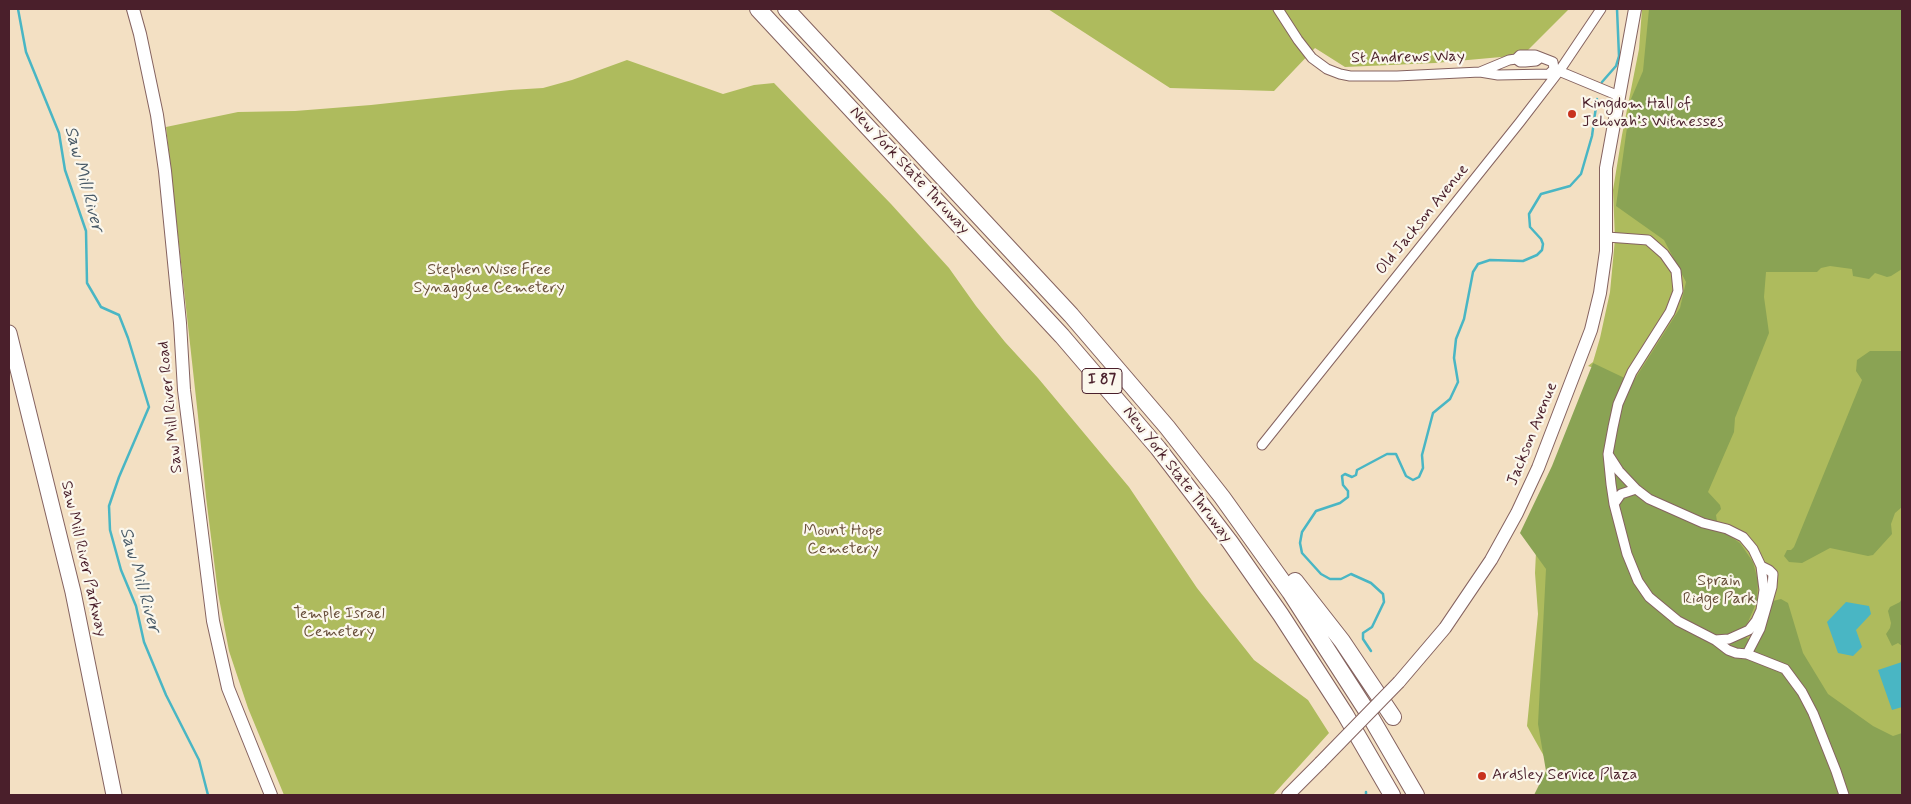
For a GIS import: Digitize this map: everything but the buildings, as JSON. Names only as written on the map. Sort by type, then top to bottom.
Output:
[{"type":"highway","name":"New York State Thruway","points":[[758,9],[1055,328],[1158,448],[1221,530],[1281,615],[1345,714],[1392,795]]},
{"type":"highway","name":"New York State Thruway","points":[[786,9],[1091,337],[1155,412],[1222,497],[1279,576],[1334,657],[1416,795]]},
{"type":"highway","name":"Saw Mill River Parkway","points":[[9,333],[73,592],[114,795]]},
{"type":"highway","name":"Saw Mill River Parkway","points":[[9,374],[64,594],[104,795]]},
{"type":"highway","points":[[1222,497],[1325,619],[1358,663],[1393,717]]},
{"type":"main road","name":"Saw Mill River Road","points":[[133,9],[157,115],[165,172],[180,323],[184,390],[213,621],[228,688],[271,795]]},
{"type":"main road","name":"Jackson Avenue","points":[[1288,795],[1399,682],[1445,628],[1486,567],[1534,477],[1591,330],[1600,293],[1607,237],[1604,193],[1606,168],[1635,9]]},
{"type":"street","name":"St Andrews Way","points":[[1278,9],[1312,58],[1327,69],[1340,74],[1350,76],[1480,72],[1489,74],[1548,74],[1557,70]]},
{"type":"street","name":"Old Jackson Avenue","points":[[1262,445],[1514,130],[1601,9]]},
{"type":"street","name":"St Andrews Way","points":[[1480,72],[1509,60],[1516,60],[1520,56],[1536,56],[1538,60]]},
{"type":"street","points":[[1516,60],[1517,74]]},
{"type":"street","points":[[1536,74],[1538,60],[1553,62],[1557,70],[1619,96]]},
{"type":"street","points":[[1607,237],[1648,240],[1664,254],[1676,271],[1678,291],[1670,312],[1632,372],[1618,404],[1608,454],[1614,504],[1627,554],[1638,581],[1649,597],[1678,621],[1715,640],[1728,650],[1747,654],[1785,669],[1802,692],[1813,713],[1844,795]]},
{"type":"street","points":[[1608,454],[1619,471],[1636,489],[1649,499],[1703,523],[1727,529],[1743,537],[1753,549],[1761,566],[1764,590],[1761,610],[1749,630],[1722,641],[1715,640]]},
{"type":"street","points":[[1614,504],[1621,494],[1636,489]]},
{"type":"street","points":[[1747,654],[1760,629],[1772,587],[1773,574],[1761,566]]},
{"type":"green space","points":[[1048,9],[1569,9],[1523,55],[1435,63],[1345,67],[1315,48],[1274,91],[1170,88]]},
{"type":"green space","name":"Sprain Ridge Park","points":[[1642,9],[1902,9],[1902,795],[1545,758],[1527,726],[1538,614],[1535,573],[1536,552],[1610,373],[1588,366],[1593,362],[1610,292],[1615,239],[1613,190],[1639,49]]},
{"type":"green space","name":"Sprain Ridge Park","points":[[1649,9],[1902,9],[1902,269],[1887,277],[1875,273],[1869,279],[1853,276],[1852,269],[1830,266],[1821,268],[1817,272],[1766,272],[1764,297],[1769,333],[1735,418],[1734,432],[1708,492],[1720,505],[1721,509],[1716,515],[1718,528],[1740,543],[1753,562],[1758,581],[1757,601],[1748,622],[1741,632],[1743,636],[1749,639],[1758,636],[1766,622],[1773,601],[1781,599],[1788,603],[1803,653],[1828,694],[1873,726],[1893,736],[1902,733],[1902,795],[1534,795],[1546,771],[1538,724],[1546,569],[1520,533],[1552,466],[1593,363],[1633,382],[1680,308],[1686,282],[1664,240],[1616,206],[1631,99],[1643,71]]},
{"type":"green space","name":"Mount Hope Cemetery","points":[[627,60],[723,94],[754,85],[774,83],[891,204],[949,268],[1005,342],[1038,378],[1129,487],[1197,588],[1254,660],[1308,700],[1329,733],[1273,795],[284,795],[248,708],[229,651],[218,593],[166,127],[238,112],[295,111],[543,88],[572,80]]},
{"type":"green space","points":[[1870,351],[1902,351],[1902,507],[1895,513],[1891,524],[1892,534],[1873,555],[1868,556],[1830,548],[1802,563],[1789,562],[1784,556],[1787,550],[1791,550],[1794,547],[1862,380],[1856,371],[1857,360]]},
{"type":"green space","points":[[1902,598],[1902,646],[1898,643],[1892,646],[1886,634],[1891,623],[1888,611],[1890,607],[1900,602]]},
{"type":"water","points":[[1846,602],[1869,606],[1871,614],[1856,630],[1862,647],[1853,656],[1838,653],[1827,622]]},
{"type":"water","points":[[1902,662],[1902,707],[1892,710],[1878,670]]},
{"type":"waterway","name":"Saw Mill River","points":[[18,9],[26,52],[59,133],[65,170],[86,231],[87,283],[101,307],[119,315],[149,407],[119,477],[109,506],[110,530],[121,570],[136,606],[144,642],[166,695],[199,760],[208,795]]},
{"type":"waterway","points":[[1602,82],[1616,66],[1619,56],[1617,9]]},
{"type":"waterway","points":[[1371,651],[1363,639],[1363,633],[1372,627],[1384,602],[1383,594],[1371,583],[1351,574],[1341,579],[1330,579],[1321,574],[1302,553],[1300,543],[1302,532],[1316,511],[1340,503],[1348,497],[1348,491],[1343,485],[1342,476],[1345,474],[1352,477],[1356,475],[1357,470],[1387,454],[1396,454],[1406,476],[1413,480],[1419,477],[1423,468],[1422,455],[1433,413],[1450,399],[1458,382],[1454,358],[1456,339],[1464,319],[1473,272],[1478,264],[1490,260],[1523,261],[1537,255],[1542,250],[1543,244],[1541,239],[1530,227],[1529,214],[1541,194],[1570,186],[1581,174],[1592,136],[1597,99]]},
{"type":"place","name":"Kingdom Hall of Jehovah’s Witnesses","points":[[1572,114]]},
{"type":"place","name":"Ardsley Service Plaza","points":[[1482,776]]},
{"type":"park label","name":"Stephen Wise Free Synagogue Cemetery","points":[[489,280]]},
{"type":"park label","name":"Temple Israel Cemetery","points":[[339,624]]}]
